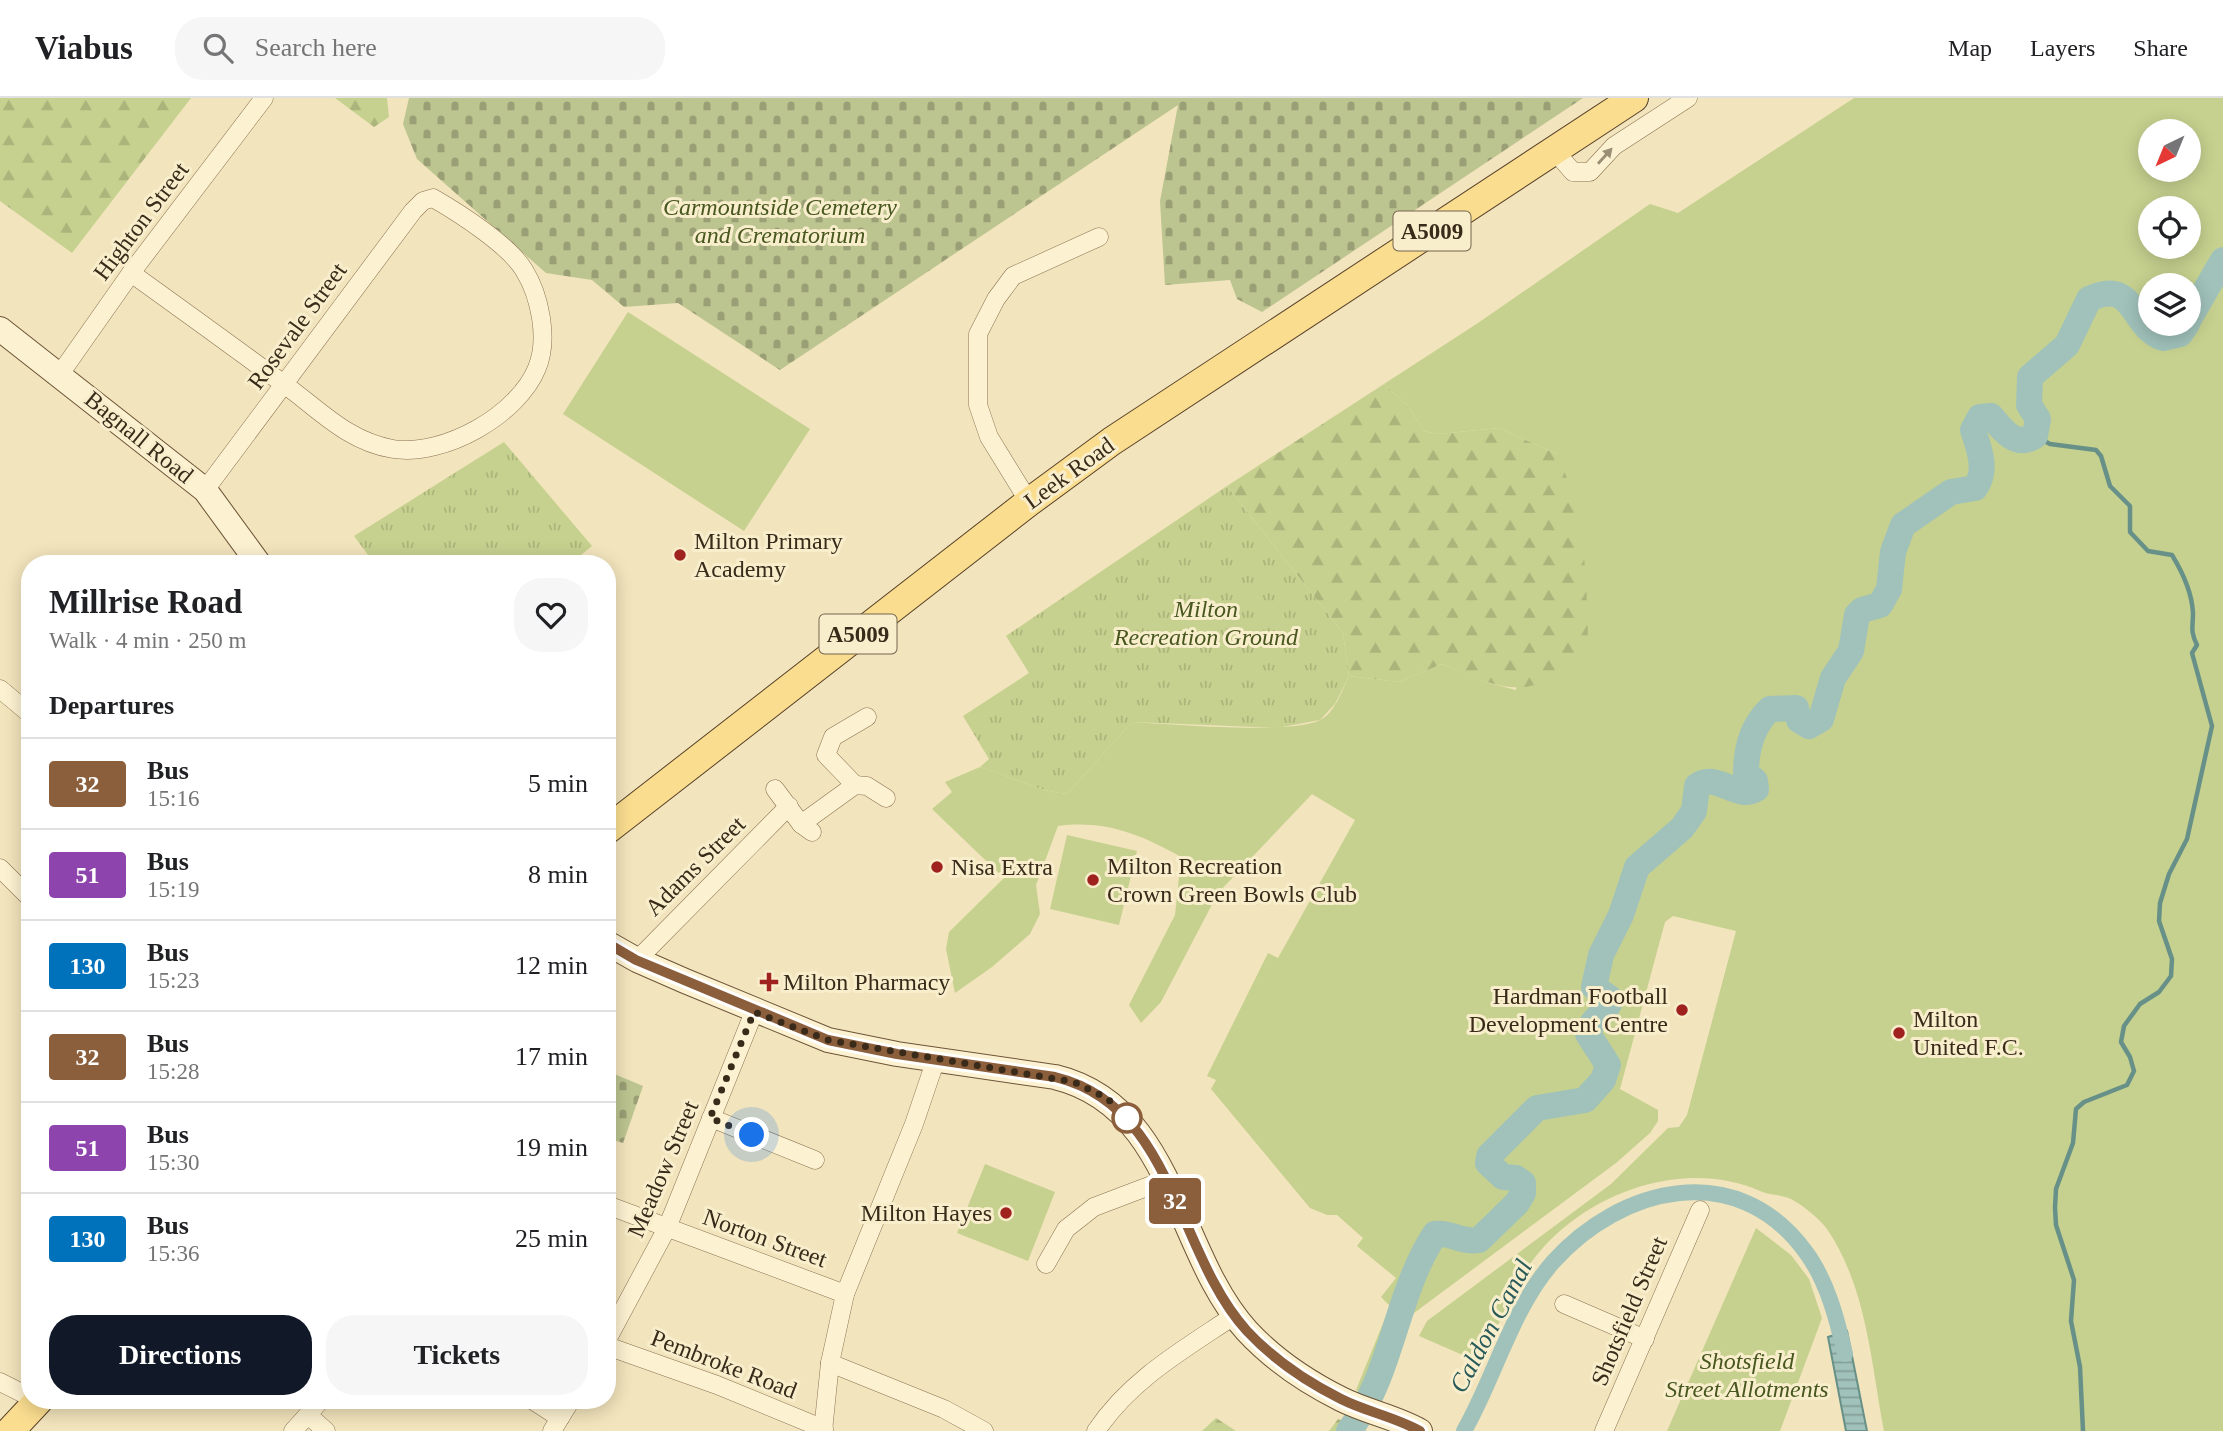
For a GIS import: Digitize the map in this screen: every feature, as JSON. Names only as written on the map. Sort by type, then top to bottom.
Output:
[{"type":"main road","name":"Leek Road","points":[[616,823],[1029,502],[1180,395],[1634,98]]},
{"type":"main road","points":[[10,1431],[28,1409]]},
{"type":"street","name":"Highton Street","points":[[60,374],[131,273],[264,98]]},
{"type":"street","points":[[1554,150],[1573,172],[1590,173],[1614,146],[1688,98]]},
{"type":"street","name":"Rosevale Street","points":[[205,490],[423,201],[433,198],[507,252],[523,269],[533,289],[541,321],[541,347],[537,368],[512,403],[491,421],[464,437],[423,447],[395,449],[363,441],[324,418],[285,384]]},
{"type":"street","points":[[1029,502],[989,437],[978,405],[978,334],[996,299],[1013,276],[1099,237]]},
{"type":"street","points":[[131,273],[285,384]]},
{"type":"street","name":"Bagnall Road","points":[[0,329],[205,490],[252,555]]},
{"type":"street","points":[[0,689],[21,707]]},
{"type":"street","points":[[867,717],[832,737],[827,755],[855,785],[867,786],[886,798]]},
{"type":"street","points":[[775,789],[807,828],[855,785]]},
{"type":"street","name":"Adams Street","points":[[636,960],[789,806]]},
{"type":"street","points":[[0,868],[21,889]]},
{"type":"street","points":[[616,948],[636,960],[754,1012],[828,1040],[1055,1077],[1087,1087],[1107,1098],[1125,1116],[1154,1155],[1188,1230],[1235,1315],[1265,1349],[1287,1367],[1350,1403],[1420,1431]]},
{"type":"street","name":"Meadow Street","points":[[616,1323],[667,1228],[754,1012]]},
{"type":"street","points":[[823,1430],[830,1363],[845,1294],[904,1150],[936,1059]]},
{"type":"street","points":[[710,1118],[815,1160]]},
{"type":"street","points":[[1046,1264],[1066,1229],[1094,1207],[1165,1180]]},
{"type":"street","name":"Norton Street","points":[[616,1203],[667,1228],[845,1294]]},
{"type":"street","name":"Shotsfield Street","points":[[1604,1431],[1700,1210]]},
{"type":"street","points":[[1564,1304],[1645,1339]]},
{"type":"street","points":[[1096,1431],[1112,1407],[1141,1378],[1235,1315]]},
{"type":"street","name":"Pembroke Road","points":[[616,1349],[717,1385],[823,1430]]},
{"type":"street","points":[[830,1363],[944,1409],[984,1431]]},
{"type":"street","points":[[0,1382],[21,1392]]},
{"type":"street","points":[[293,1431],[313,1409]]},
{"type":"street","points":[[541,1409],[556,1424],[565,1409]]},
{"type":"street","points":[[308,1415],[326,1431]]},
{"type":"green space","points":[[0,98],[191,98],[72,253],[0,201]]},
{"type":"green space","points":[[335,98],[387,98],[389,117],[374,127]]},
{"type":"green space","name":"Carmountside Cemetery and Crematorium","points":[[409,98],[1583,98],[1262,312],[1237,299],[1230,280],[1165,285],[1160,201],[1178,105],[780,370],[678,303],[624,307],[592,280],[546,273],[417,159],[403,124]]},
{"type":"green space","points":[[1854,98],[2223,98],[2223,1431],[1884,1431],[1859,1301],[1851,1276],[1827,1229],[1795,1201],[1729,1181],[1696,1178],[1662,1181],[1629,1190],[1598,1204],[1570,1223],[1545,1246],[1525,1272],[1481,1363],[1419,1336],[1427,1321],[1611,1184],[1668,1128],[1679,1127],[1687,1115],[1736,931],[1673,916],[1665,922],[1620,1089],[1658,1110],[1658,1121],[1650,1133],[1616,1163],[1414,1313],[1399,1335],[1378,1401],[1356,1390],[1390,1306],[1381,1297],[1396,1278],[1357,1246],[1363,1238],[1337,1215],[1327,1215],[1310,1208],[1211,1089],[1216,1080],[1207,1076],[1268,953],[1278,958],[1355,820],[1312,794],[1218,893],[1161,1002],[1141,1023],[1129,1005],[1175,915],[1181,857],[1151,842],[1107,827],[1058,826],[1036,885],[1040,914],[1030,934],[992,967],[955,993],[946,949],[949,932],[1004,878],[932,809],[952,792],[945,782],[980,767],[1034,787],[1067,794],[1132,722],[1258,728],[1305,724],[1320,720],[1330,712],[1349,676],[1399,682],[1442,664],[1489,683],[1516,690],[1557,454],[1499,428],[1438,434],[1424,431],[1408,406],[1384,384],[1478,323],[1650,204],[1678,213]]},
{"type":"green space","points":[[628,312],[810,429],[744,531],[563,414]]},
{"type":"green space","points":[[1384,384],[1408,406],[1424,431],[1438,434],[1499,428],[1557,454],[1574,500],[1583,545],[1588,639],[1551,678],[1532,686],[1506,687],[1480,680],[1442,664],[1399,682],[1349,676],[1343,633],[1227,486]]},
{"type":"green space","points":[[504,442],[592,546],[581,555],[368,555],[354,536]]},
{"type":"green space","name":"Milton Recreation Ground","points":[[1227,486],[1343,633],[1349,676],[1335,704],[1320,720],[1277,728],[1132,722],[1067,794],[1034,787],[980,767],[989,759],[963,716],[1029,673],[1006,636]]},
{"type":"green space","name":"Milton Recreation Crown Green Bowls Club","points":[[1067,835],[1137,851],[1119,925],[1050,909]]},
{"type":"green space","points":[[616,1075],[643,1086],[623,1143],[616,1141]]},
{"type":"green space","name":"Milton Hayes","points":[[985,1164],[1055,1192],[1028,1261],[957,1233]]},
{"type":"green space","name":"Shotsfield Street Allotments","points":[[1756,1228],[1791,1255],[1809,1279],[1822,1318],[1780,1431],[1667,1431]]},
{"type":"green space","points":[[1216,1418],[1236,1431],[1202,1431]]},
{"type":"green space","points":[[1338,1419],[1360,1428],[1357,1431],[1329,1431]]},
{"type":"water","points":[[1847,1331],[1867,1431],[1846,1431],[1828,1337]]},
{"type":"waterway","points":[[2201,298],[2223,260]]},
{"type":"waterway","points":[[1349,1431],[1364,1409],[1375,1385],[1411,1282],[1435,1234],[1479,1240],[1517,1203],[1523,1193],[1523,1183],[1516,1178],[1503,1177],[1488,1163],[1489,1156],[1537,1108],[1585,1100],[1603,1080],[1608,1065],[1588,1034],[1592,1024],[1611,999],[1594,987],[1601,955],[1621,915],[1637,867],[1682,828],[1694,811],[1697,786],[1712,782],[1741,791],[1756,789],[1755,781],[1746,773],[1747,755],[1754,730],[1770,709],[1796,708],[1799,720],[1809,726],[1821,719],[1833,678],[1851,651],[1857,615],[1862,610],[1880,605],[1889,589],[1893,552],[1903,525],[1951,492],[1975,488],[1979,481],[1982,467],[1973,430],[1980,417],[1991,416],[2005,432],[2016,439],[2035,436],[2038,419],[2029,405],[2030,377],[2067,345],[2089,299],[2104,294],[2116,294],[2138,316]]},
{"type":"waterway","points":[[2159,336],[2172,336]]},
{"type":"waterway","points":[[2035,436],[2050,444],[2096,450],[2101,456],[2110,486],[2130,506],[2130,532],[2148,551],[2172,555],[2191,598],[2193,632],[2197,645],[2192,653],[2212,726],[2187,839],[2169,874],[2160,903],[2159,921],[2172,959],[2171,976],[2159,992],[2140,1004],[2124,1026],[2121,1042],[2134,1071],[2127,1085],[2084,1102],[2076,1109],[2073,1143],[2056,1189],[2056,1225],[2074,1280],[2071,1321],[2080,1367],[2083,1431]]},
{"type":"waterway","name":"Caldon Canal","points":[[1464,1431],[1526,1301],[1553,1262],[1581,1236],[1611,1215],[1645,1201],[1679,1193],[1713,1194],[1746,1203],[1777,1222],[1813,1262],[1835,1314],[1845,1354]]},
{"type":"bus line","name":"32","points":[[616,948],[636,960],[754,1012],[828,1040],[897,1054],[982,1064],[1055,1077],[1087,1087],[1107,1098],[1142,1136],[1154,1155],[1207,1266],[1247,1331],[1287,1367],[1328,1391],[1420,1431]]},
{"type":"place","name":"Milton Primary Academy","points":[[680,555]]},
{"type":"place","name":"Nisa Extra","points":[[937,867]]},
{"type":"place","name":"Milton Recreation Crown Green Bowls Club","points":[[1093,880]]},
{"type":"place","name":"Milton Pharmacy","points":[[769,982]]},
{"type":"place","name":"Hardman Football Development Centre","points":[[1682,1010]]},
{"type":"place","name":"Milton United F.C.","points":[[1899,1033]]},
{"type":"place","name":"Milton Hayes","points":[[1006,1213]]},
{"type":"route","points":[[752,1135],[710,1118],[754,1012],[828,1040],[897,1054],[982,1064],[1074,1082],[1107,1098],[1127,1118]]}]
